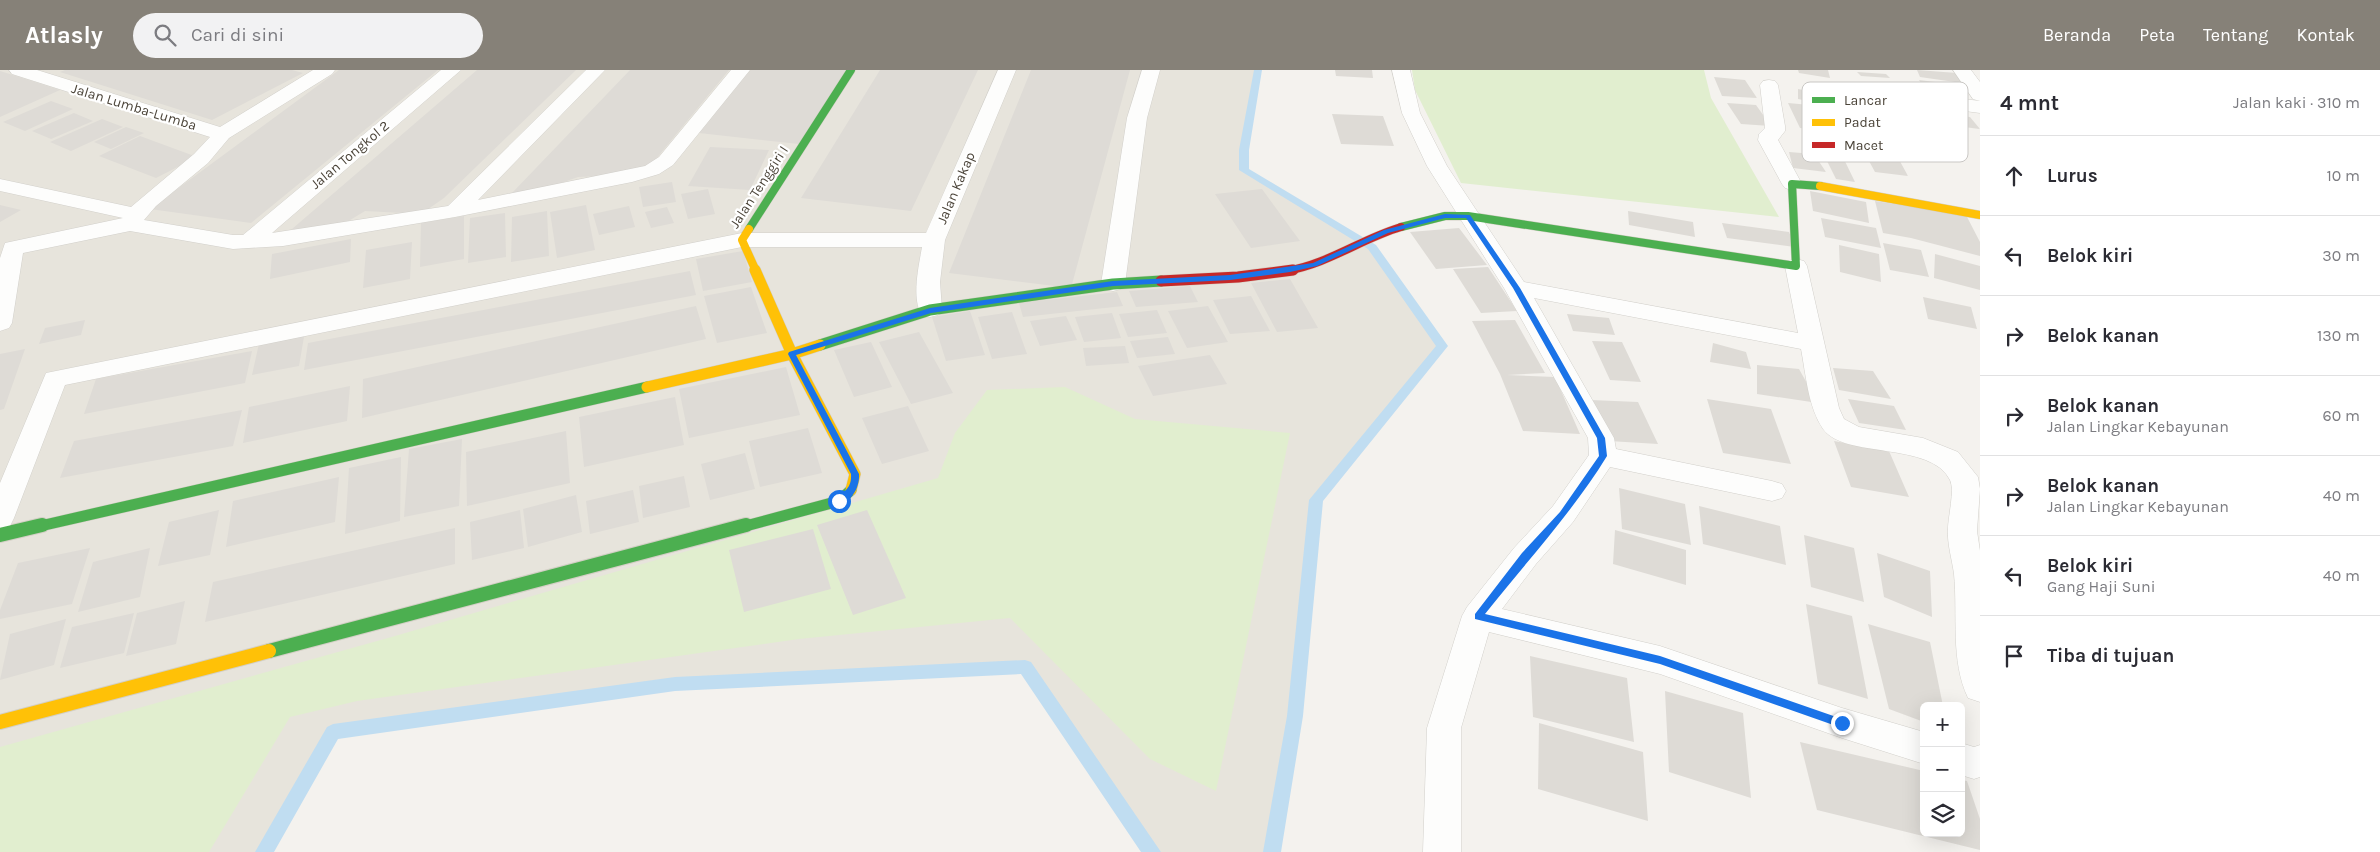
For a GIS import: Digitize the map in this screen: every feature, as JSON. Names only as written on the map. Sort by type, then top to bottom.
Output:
[{"type":"street","name":"Jalan Lumba-Lumba","points":[[18,70],[222,134]]},
{"type":"street","name":"Jalan Tongkol 2","points":[[249,241],[452,70]]},
{"type":"street","points":[[455,211],[596,70]]},
{"type":"street","points":[[0,185],[132,219],[233,242],[283,239],[455,211],[632,176],[652,170],[666,161],[678,148],[741,70]]},
{"type":"street","name":"Jalan Tenggiri I","points":[[0,722],[839,501],[850,492],[856,483],[855,474],[792,354],[742,240],[851,70]]},
{"type":"street","name":"Jalan Kakap","points":[[930,310],[928,282],[934,240],[1006,70]]},
{"type":"street","points":[[1113,284],[1136,118],[1152,70]]},
{"type":"street","points":[[1401,70],[1411,113],[1437,166],[1516,288],[1601,438],[1603,456],[1563,514],[1526,556],[1478,616],[1444,728],[1442,852]]},
{"type":"street","points":[[1962,70],[1980,95]]},
{"type":"street","points":[[0,323],[13,248],[132,219],[217,143],[222,134],[317,72]]},
{"type":"street","points":[[1769,85],[1775,131],[1769,134],[1768,140],[1792,184],[1796,266],[1826,408],[1834,425],[1853,435],[1923,448],[1948,459],[1964,477],[1966,488],[1962,530],[1970,574],[1970,637],[1980,688]]},
{"type":"street","points":[[1792,184],[1833,187],[1980,214]]},
{"type":"street","points":[[0,535],[792,354],[930,310],[1113,284],[1230,278],[1290,270],[1314,264],[1386,232],[1445,216],[1468,216],[1796,266]]},
{"type":"street","points":[[0,518],[55,379],[742,240],[934,240]]},
{"type":"street","points":[[1516,288],[1812,343]]},
{"type":"street","points":[[1603,456],[1772,491]]},
{"type":"street","points":[[1478,616],[1660,660],[1842,723],[1921,747]]},
{"type":"street","points":[[1965,760],[1974,763],[1980,761]]},
{"type":"shaded area","points":[[0,70],[1258,70],[1244,150],[1244,170],[1372,247],[1442,346],[1316,500],[1295,716],[1272,852],[1152,852],[1024,667],[675,684],[334,732],[264,852],[0,852]]},
{"type":"green space","points":[[1412,70],[1704,70],[1711,98],[1779,217],[1461,183],[1415,90]]},
{"type":"green space","points":[[1065,387],[1135,419],[1290,433],[1216,791],[1150,759],[1010,618],[799,639],[357,701],[290,717],[209,852],[0,852],[0,747],[395,636],[938,478],[955,433],[987,390]]},
{"type":"building","points":[[65,70],[292,70],[303,73],[212,120],[60,72]]},
{"type":"building","points":[[339,70],[438,70],[251,223],[150,209]]},
{"type":"building","points":[[477,70],[576,70],[444,198],[421,214],[365,211],[337,228],[292,229]]},
{"type":"building","points":[[630,70],[729,70],[651,165],[601,176],[578,177],[544,189],[512,193]]},
{"type":"building","points":[[749,70],[847,70],[799,144],[699,133]]},
{"type":"building","points":[[880,70],[978,70],[911,211],[801,198]]},
{"type":"building","points":[[1031,70],[1130,70],[1071,288],[949,273]]},
{"type":"building","points":[[1335,70],[1372,70],[1373,78],[1336,76]]},
{"type":"building","points":[[1798,70],[1828,70],[1830,78],[1799,73]]},
{"type":"building","points":[[1917,70],[1957,73],[1962,82],[1955,82],[1920,77]]},
{"type":"building","points":[[0,71],[16,76],[60,90],[0,117]]},
{"type":"building","points":[[1857,72],[1886,74],[1890,78],[1861,76]]},
{"type":"building","points":[[1714,77],[1745,80],[1757,98],[1722,96]]},
{"type":"building","points":[[1798,89],[1802,90],[1802,100],[1798,99]]},
{"type":"building","points":[[51,101],[73,109],[25,131],[3,122]]},
{"type":"building","points":[[1727,103],[1756,105],[1771,126],[1741,124]]},
{"type":"building","points":[[1788,103],[1802,104],[1802,128],[1800,128]]},
{"type":"building","points":[[74,113],[93,121],[51,139],[32,131]]},
{"type":"building","points":[[1332,114],[1383,116],[1394,146],[1341,144]]},
{"type":"building","points":[[1968,117],[1970,117],[1980,129],[1968,128]]},
{"type":"building","points":[[102,119],[123,127],[71,151],[50,142]]},
{"type":"building","points":[[126,127],[144,133],[111,149],[94,142]]},
{"type":"building","points":[[140,136],[197,157],[156,178],[99,156]]},
{"type":"building","points":[[710,147],[769,150],[750,190],[688,186]]},
{"type":"building","points":[[1789,152],[1802,153],[1802,162],[1819,162],[1826,172],[1793,168]]},
{"type":"building","points":[[1828,162],[1845,162],[1855,182],[1836,179]]},
{"type":"building","points":[[1870,162],[1900,162],[1908,176],[1875,172]]},
{"type":"building","points":[[672,182],[676,202],[643,207],[639,187]]},
{"type":"building","points":[[708,189],[715,214],[688,219],[681,194]]},
{"type":"building","points":[[1262,189],[1300,241],[1251,248],[1215,194]]},
{"type":"building","points":[[1810,191],[1866,202],[1869,223],[1813,211]]},
{"type":"building","points":[[1875,201],[1966,215],[1980,242],[1980,256],[1911,238],[1883,233]]},
{"type":"building","points":[[0,205],[21,210],[0,222]]},
{"type":"building","points":[[586,205],[595,250],[557,258],[550,212]]},
{"type":"building","points":[[629,206],[635,227],[599,235],[593,214]]},
{"type":"building","points":[[667,207],[674,223],[651,228],[645,212]]},
{"type":"building","points":[[547,211],[549,256],[511,262],[512,217]]},
{"type":"building","points":[[1628,211],[1693,222],[1695,237],[1629,225]]},
{"type":"building","points":[[505,213],[506,257],[468,263],[470,218]]},
{"type":"building","points":[[464,216],[464,259],[420,267],[421,223]]},
{"type":"building","points":[[1821,218],[1876,228],[1881,248],[1825,237]]},
{"type":"building","points":[[1722,223],[1789,232],[1795,247],[1727,238]]},
{"type":"building","points":[[1459,228],[1487,265],[1436,269],[1410,232]]},
{"type":"building","points":[[351,239],[350,262],[270,279],[272,254]]},
{"type":"building","points":[[412,242],[410,279],[363,288],[366,250]]},
{"type":"building","points":[[1883,243],[1921,250],[1929,277],[1890,270]]},
{"type":"building","points":[[1839,245],[1879,254],[1881,282],[1840,272]]},
{"type":"building","points":[[743,251],[752,282],[703,291],[696,259]]},
{"type":"building","points":[[1935,254],[1980,266],[1980,290],[1934,278]]},
{"type":"building","points":[[1488,267],[1517,311],[1481,313],[1453,269]]},
{"type":"building","points":[[690,271],[696,295],[304,370],[308,343]]},
{"type":"building","points":[[1290,279],[1318,328],[1277,332],[1251,283]]},
{"type":"building","points":[[1190,286],[1198,302],[1136,307],[1129,291]]},
{"type":"building","points":[[751,287],[767,333],[717,343],[704,296]]},
{"type":"building","points":[[1117,292],[1123,306],[1023,317],[1019,303]]},
{"type":"building","points":[[1251,296],[1270,331],[1230,334],[1213,300]]},
{"type":"building","points":[[1923,297],[1971,307],[1977,329],[1928,319]]},
{"type":"building","points":[[696,306],[706,339],[362,418],[363,379]]},
{"type":"building","points":[[1208,306],[1228,342],[1187,348],[1168,311]]},
{"type":"building","points":[[1157,310],[1167,333],[1128,337],[1119,314]]},
{"type":"building","points":[[970,311],[985,355],[946,361],[932,317]]},
{"type":"building","points":[[1012,312],[1027,354],[992,359],[978,317]]},
{"type":"building","points":[[1112,313],[1121,338],[1084,342],[1075,317]]},
{"type":"building","points":[[1567,314],[1609,318],[1615,335],[1573,331]]},
{"type":"building","points":[[1066,316],[1077,340],[1040,346],[1030,321]]},
{"type":"building","points":[[85,320],[81,335],[39,344],[45,328]]},
{"type":"building","points":[[1515,320],[1545,373],[1507,375],[1555,377],[1580,434],[1523,431],[1500,374],[1472,321]]},
{"type":"building","points":[[305,331],[299,366],[252,375],[260,339]]},
{"type":"building","points":[[919,332],[953,393],[911,404],[879,342]]},
{"type":"building","points":[[1168,337],[1175,354],[1137,358],[1130,341]]},
{"type":"building","points":[[1592,341],[1622,342],[1641,382],[1610,380]]},
{"type":"building","points":[[871,342],[892,387],[854,397],[834,350]]},
{"type":"building","points":[[1713,343],[1746,352],[1751,369],[1710,362]]},
{"type":"building","points":[[1125,346],[1129,363],[1086,366],[1083,348]]},
{"type":"building","points":[[25,349],[4,409],[0,410],[0,354]]},
{"type":"building","points":[[252,351],[245,383],[84,414],[96,379]]},
{"type":"building","points":[[1210,355],[1227,384],[1153,396],[1138,366]]},
{"type":"building","points":[[1757,365],[1799,369],[1818,403],[1757,394]]},
{"type":"building","points":[[786,367],[800,415],[689,438],[679,389]]},
{"type":"building","points":[[1833,368],[1873,371],[1891,399],[1839,390]]},
{"type":"building","points":[[350,386],[347,421],[243,443],[249,407]]},
{"type":"building","points":[[675,397],[684,445],[584,467],[579,417]]},
{"type":"building","points":[[1707,399],[1771,409],[1791,464],[1723,453]]},
{"type":"building","points":[[1848,399],[1894,406],[1906,430],[1859,423]]},
{"type":"building","points":[[1591,400],[1638,402],[1658,444],[1609,441]]},
{"type":"building","points":[[908,406],[929,451],[882,464],[862,418]]},
{"type":"building","points":[[242,410],[233,446],[60,478],[74,441]]},
{"type":"building","points":[[808,428],[822,473],[760,487],[749,441]]},
{"type":"building","points":[[566,431],[570,483],[467,506],[466,452]]},
{"type":"building","points":[[462,439],[459,506],[404,517],[409,449]]},
{"type":"building","points":[[1834,441],[1889,451],[1909,497],[1851,487]]},
{"type":"building","points":[[745,453],[755,489],[710,500],[701,464]]},
{"type":"building","points":[[401,457],[400,521],[345,534],[349,468]]},
{"type":"building","points":[[684,476],[690,507],[643,518],[639,486]]},
{"type":"building","points":[[339,477],[335,522],[226,547],[233,501]]},
{"type":"building","points":[[1619,488],[1685,504],[1691,545],[1622,529]]},
{"type":"building","points":[[633,490],[639,522],[590,534],[586,501]]},
{"type":"building","points":[[576,495],[582,532],[528,547],[523,509]]},
{"type":"building","points":[[1699,506],[1780,526],[1786,565],[1703,544]]},
{"type":"building","points":[[219,510],[210,555],[158,566],[169,522]]},
{"type":"building","points":[[520,510],[524,548],[472,560],[470,522]]},
{"type":"building","points":[[867,510],[906,598],[853,615],[817,525]]},
{"type":"building","points":[[455,528],[455,564],[205,622],[213,582]]},
{"type":"building","points":[[813,529],[831,589],[744,612],[729,550]]},
{"type":"building","points":[[1615,530],[1686,550],[1686,585],[1613,564]]},
{"type":"building","points":[[1804,535],[1854,548],[1864,602],[1811,587]]},
{"type":"building","points":[[90,548],[72,604],[0,619],[0,610],[18,563]]},
{"type":"building","points":[[150,548],[140,597],[78,612],[93,562]]},
{"type":"building","points":[[1877,553],[1930,571],[1932,617],[1884,597]]},
{"type":"building","points":[[185,601],[176,644],[126,656],[137,613]]},
{"type":"building","points":[[1806,604],[1852,616],[1868,699],[1818,684]]},
{"type":"building","points":[[134,613],[124,653],[60,668],[72,627]]},
{"type":"building","points":[[66,619],[54,665],[0,680],[10,634]]},
{"type":"building","points":[[1868,624],[1930,642],[1942,702],[1920,702],[1920,721],[1889,709]]},
{"type":"building","points":[[1530,656],[1627,678],[1634,742],[1533,717]]},
{"type":"building","points":[[1665,691],[1743,713],[1751,798],[1669,772]]},
{"type":"building","points":[[1539,723],[1643,752],[1648,821],[1538,789]]},
{"type":"building","points":[[1800,742],[1920,770],[1920,835],[1817,810]]},
{"type":"building","points":[[1965,781],[1967,781],[1980,819],[1980,850],[1927,837],[1965,837]]},
{"type":"waterway","points":[[1258,70],[1244,150],[1244,170],[1372,247],[1442,346],[1316,500],[1295,716],[1272,852]]},
{"type":"waterway","points":[[264,852],[333,732],[675,684],[1025,667],[1152,852]]},
{"type":"traffic: fast","points":[[749,229],[851,70]]},
{"type":"traffic: fast","points":[[1401,227],[1445,216],[1468,216],[1796,266],[1792,184],[1820,186]]},
{"type":"traffic: fast","points":[[820,345],[930,310],[1113,284],[1161,281]]},
{"type":"traffic: fast","points":[[0,535],[647,387]]},
{"type":"traffic: fast","points":[[269,651],[839,501],[851,490]]},
{"type":"traffic: slow","points":[[1820,186],[1980,215]]},
{"type":"traffic: slow","points":[[749,229],[742,240],[792,354],[855,474],[851,490]]},
{"type":"traffic: slow","points":[[647,387],[792,354],[820,345]]},
{"type":"traffic: slow","points":[[0,722],[269,651]]},
{"type":"traffic: jam","points":[[1161,281],[1238,277],[1278,273],[1296,269],[1324,261],[1379,235],[1401,227]]},
{"type":"route","points":[[839,501],[850,492],[856,483],[855,474],[792,354],[930,310],[1113,284],[1230,278],[1290,270],[1314,264],[1386,232],[1420,221],[1445,216],[1468,216],[1516,288],[1601,438],[1603,456],[1563,514],[1526,556],[1478,616],[1660,660],[1842,723]]}]
